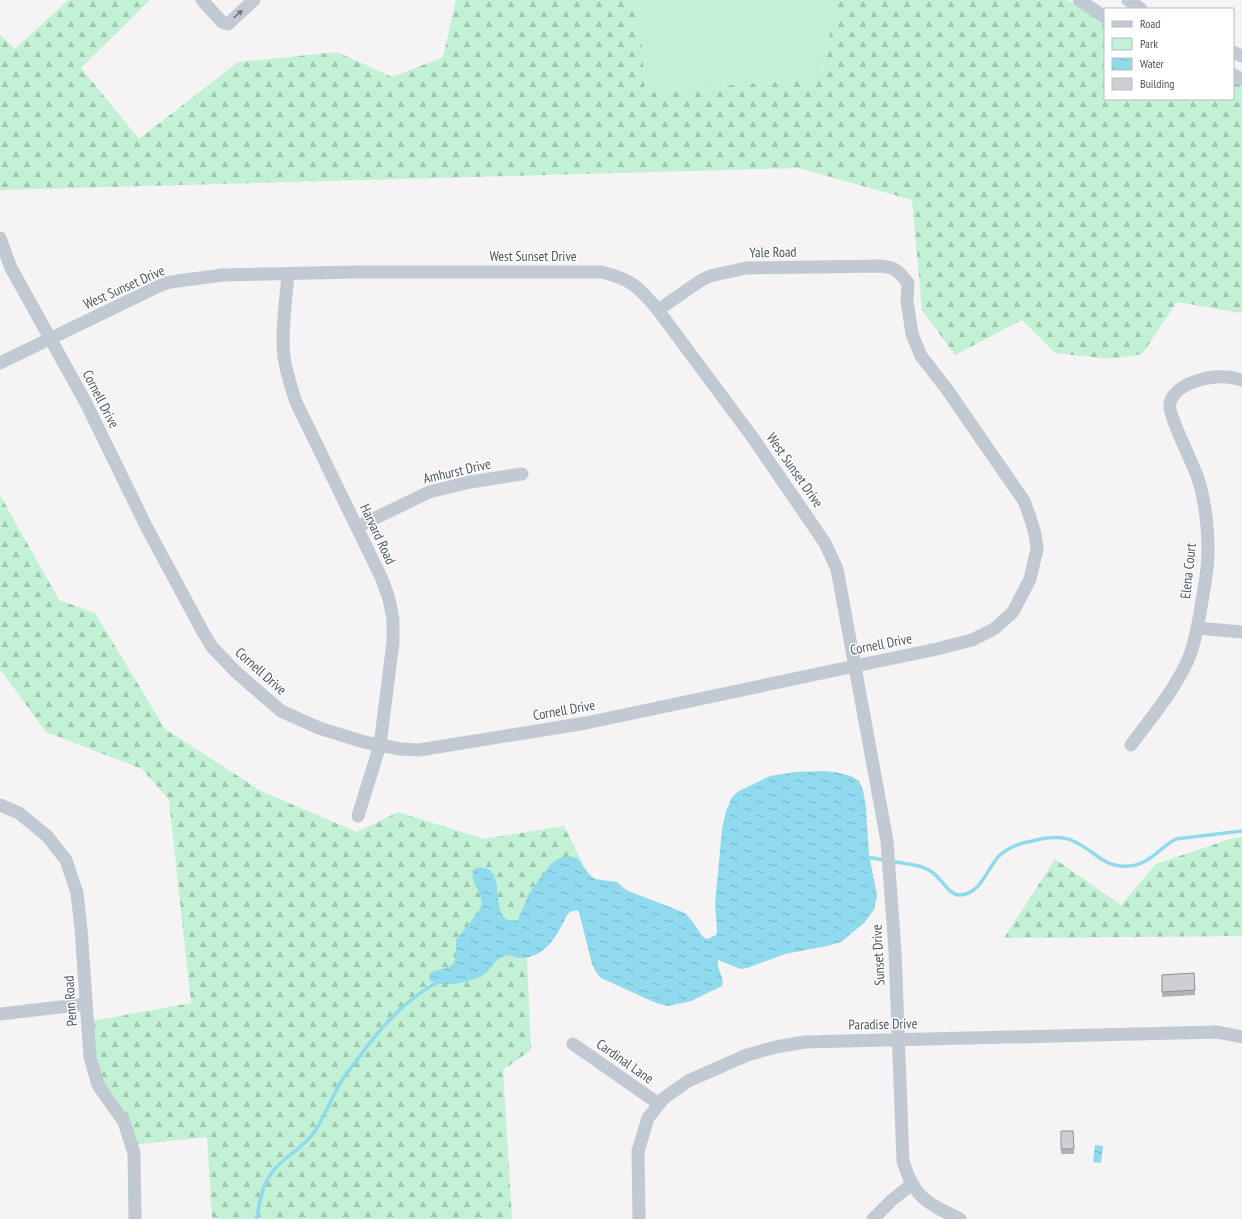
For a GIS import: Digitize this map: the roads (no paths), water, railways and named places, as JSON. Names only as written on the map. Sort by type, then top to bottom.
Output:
[{"type":"street","points":[[202,0],[222,22],[228,24],[254,0]]},
{"type":"street","points":[[1079,0],[1104,16]]},
{"type":"street","points":[[1128,0],[1140,8]]},
{"type":"street","name":"Cornell Drive","points":[[0,238],[11,268],[86,403],[151,535],[212,647],[236,672],[281,711],[319,728],[364,742],[400,749],[420,750],[586,723],[937,649],[972,640],[994,629],[1013,612],[1030,579],[1037,549],[1033,528],[1024,501],[946,388],[921,356],[912,334],[907,301],[908,284],[898,271]]},
{"type":"street","name":"Yale Road","points":[[658,310],[700,281],[710,276],[746,268],[882,266],[898,271]]},
{"type":"street","name":"West Sunset Drive","points":[[0,363],[170,282],[223,276],[373,272],[601,272],[616,276],[628,281],[641,290],[658,310],[753,438],[825,543],[837,569],[855,666]]},
{"type":"street","name":"Harvard Road","points":[[288,274],[284,335],[284,355],[288,376],[296,402],[382,579],[389,599],[393,619],[393,642],[380,745],[358,816]]},
{"type":"street","name":"Elena Court","points":[[1131,745],[1175,684],[1188,659],[1197,628],[1207,570],[1208,548],[1203,499],[1197,474],[1172,419],[1170,404],[1174,396],[1183,387],[1197,380],[1214,377],[1228,377],[1242,380]]},
{"type":"street","name":"Amhurst Drive","points":[[357,526],[429,492],[470,482],[522,474]]},
{"type":"street","points":[[1197,628],[1242,632]]},
{"type":"street","name":"Sunset Drive","points":[[855,666],[887,841],[895,951],[903,1161],[908,1178],[917,1192],[932,1205],[960,1219]]},
{"type":"street","name":"Penn Road","points":[[0,805],[19,812],[47,836],[66,860],[77,894],[81,929],[90,1057],[98,1085],[124,1122],[134,1153],[135,1219]]},
{"type":"street","points":[[0,1014],[86,1004]]},
{"type":"street","name":"Paradise Drive","points":[[639,1219],[638,1151],[648,1118],[664,1098],[688,1081],[747,1055],[776,1047],[805,1042],[1217,1032],[1242,1037]]},
{"type":"street","name":"Cardinal Lane","points":[[573,1044],[659,1104]]},
{"type":"street","points":[[873,1219],[892,1200],[912,1184]]},
{"type":"water","points":[[795,772],[835,772],[851,776],[859,781],[863,790],[866,808],[869,855],[877,896],[874,910],[864,923],[841,942],[785,954],[741,969],[718,960],[718,967],[723,983],[722,986],[691,1001],[668,1006],[656,1003],[601,978],[592,964],[579,912],[577,910],[570,912],[567,915],[550,944],[538,954],[521,958],[506,955],[496,961],[486,973],[481,976],[459,983],[443,984],[430,981],[430,973],[449,967],[454,963],[456,955],[456,940],[479,911],[481,904],[480,894],[472,876],[473,870],[476,868],[485,868],[492,872],[497,888],[499,907],[502,915],[508,920],[519,919],[529,893],[551,864],[560,858],[570,856],[578,859],[589,874],[595,879],[617,882],[626,890],[685,913],[703,937],[707,939],[716,935],[715,904],[722,830],[726,811],[732,797],[739,791],[770,776]]},
{"type":"water","points":[[1095,1145],[1103,1146],[1101,1163],[1093,1162]]},
{"type":"waterway","points":[[891,861],[928,869],[951,892],[959,895],[967,894],[973,891],[983,880],[999,856],[1006,850],[1028,842],[1052,838],[1068,839],[1081,845],[1109,863],[1116,866],[1125,866],[1142,863],[1176,839],[1242,831]]},
{"type":"waterway","points":[[866,857],[885,860]]},
{"type":"waterway","points":[[257,1219],[260,1202],[267,1179],[277,1166],[301,1147],[312,1135],[321,1122],[342,1080],[366,1048],[404,1005],[427,988],[440,981]]}]
